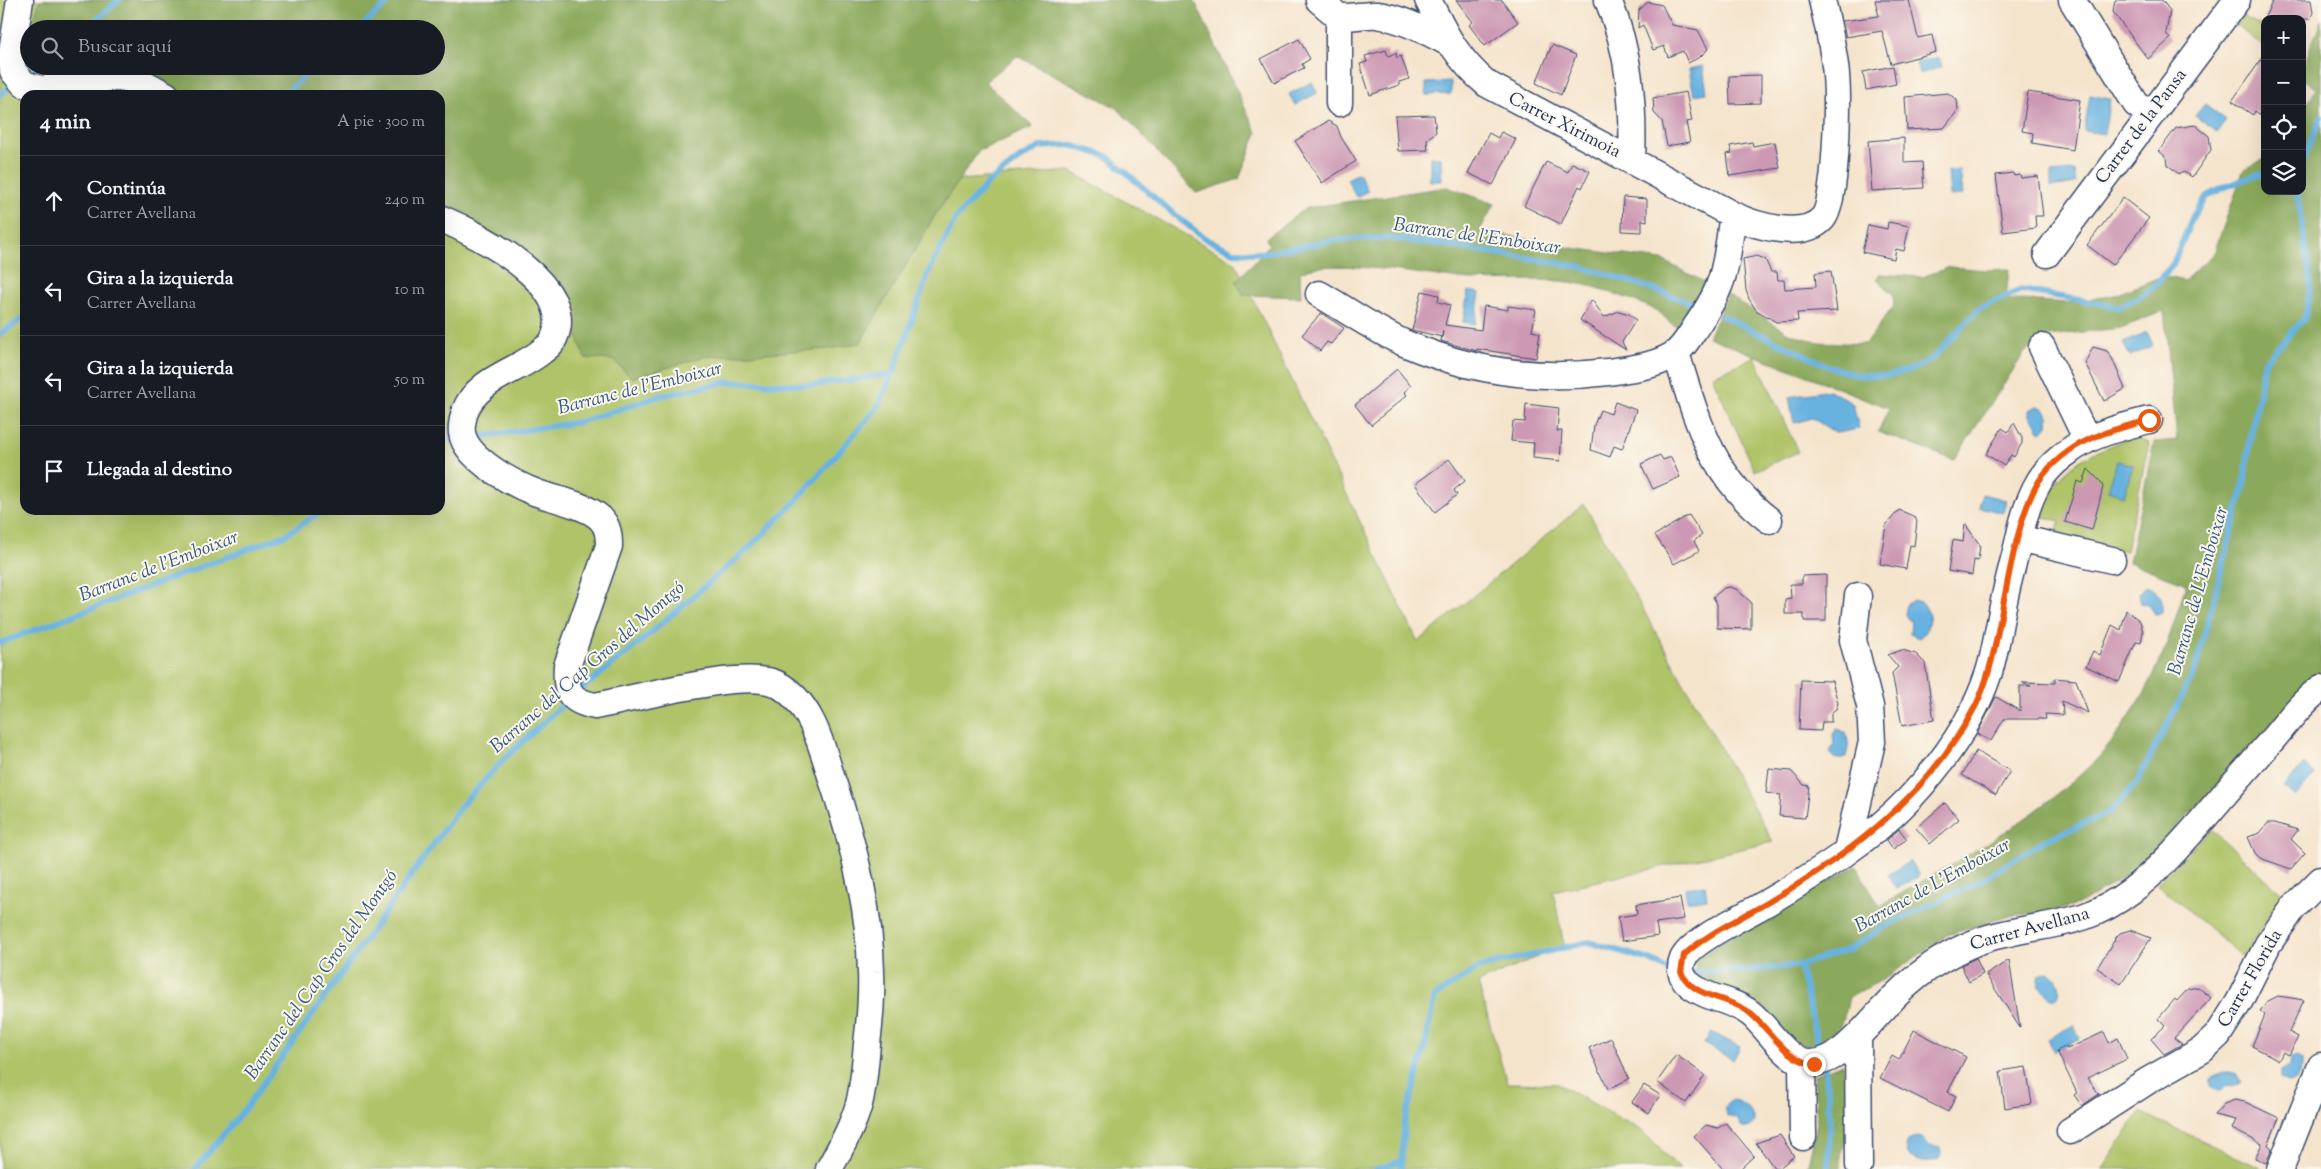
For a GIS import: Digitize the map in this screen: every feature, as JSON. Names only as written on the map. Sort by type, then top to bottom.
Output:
[{"type":"street","points":[[20,0],[11,58],[13,71],[24,84],[40,89],[118,77],[140,81],[157,90]]},
{"type":"street","points":[[1319,0],[1339,17],[1355,18],[1376,15],[1429,31],[1449,43]]},
{"type":"street","name":"Carrer Xirimoia","points":[[1428,0],[1449,43],[1476,75],[1494,89],[1748,223],[1766,227],[1802,228],[1817,223],[1828,212],[1833,185],[1836,76],[1822,0]]},
{"type":"street","points":[[1608,0],[1618,22],[1628,63],[1633,130],[1632,161]]},
{"type":"street","points":[[2072,0],[2136,104],[2151,115]]},
{"type":"street","name":"Carrer de la Pansa","points":[[2047,254],[2237,0]]},
{"type":"street","points":[[1339,17],[1339,103]]},
{"type":"street","points":[[1319,294],[1403,342],[1448,360],[1491,370],[1545,374],[1595,373],[1645,365],[1684,343],[1720,284],[1733,215]]},
{"type":"street","points":[[445,221],[499,249],[538,279],[552,296],[558,325],[552,343],[534,357],[499,375],[470,399],[463,418],[462,434],[467,445],[486,466],[535,492],[571,503],[600,518],[609,532],[609,546],[567,666],[566,681],[572,697],[583,704],[595,706],[727,681],[757,679],[776,684],[793,695],[816,728],[847,826],[863,899],[872,971],[863,1084],[858,1105],[829,1169]]},
{"type":"street","points":[[1684,343],[1698,423],[1712,454],[1738,492],[1769,520]]},
{"type":"street","points":[[2042,347],[2087,440]]},
{"type":"street","points":[[1803,1137],[1802,1062],[1792,1057],[1754,1016],[1743,1008],[1696,990],[1690,985],[1681,972],[1684,955],[1691,948],[1768,902],[1847,850],[1881,825],[1920,787],[1941,761],[1976,704],[1989,672],[2019,538],[2030,499],[2039,481],[2058,460],[2087,440],[2113,430],[2149,420]]},
{"type":"street","points":[[2019,538],[2112,560]]},
{"type":"street","points":[[1847,850],[1872,742],[1870,706],[1852,640],[1858,596]]},
{"type":"street","name":"Carrer Avellana","points":[[1802,1062],[1814,1064],[1843,1049],[1858,1037],[1907,984],[1952,954],[1970,945],[2005,933],[2079,919],[2096,913],[2133,890],[2178,848],[2291,718],[2321,688]]},
{"type":"street","name":"Carrer Florida","points":[[2070,1131],[2149,1080],[2202,1050],[2218,1035],[2240,1002],[2272,938],[2294,907],[2321,880]]},
{"type":"street","points":[[1858,1037],[1859,1166]]},
{"type":"street","points":[[2280,1169],[2321,1066]]},
{"type":"green space","points":[[0,0],[575,0],[743,198],[1070,171],[1235,262],[1418,642],[1584,504],[1773,842],[1553,891],[1564,945],[1478,983],[1507,1083],[1558,1084],[1641,1130],[1680,1169],[0,1169]]},
{"type":"green space","points":[[40,0],[1194,0],[1257,133],[1239,179],[1196,193],[1117,108],[1017,56],[985,82],[1033,127],[979,151],[937,212],[860,343],[829,349],[703,357],[632,378],[613,360],[585,358],[566,304],[445,213],[445,90],[155,90],[97,75],[445,75],[445,20],[34,20]]},
{"type":"green space","points":[[2243,16],[2261,26],[2261,45],[2236,25]]},
{"type":"green space","points":[[2321,20],[2321,677],[2134,871],[2078,905],[2049,912],[2013,915],[1947,935],[1886,978],[1849,997],[1844,1017],[1836,1031],[1824,1040],[1803,1046],[1755,1005],[1695,977],[1696,959],[1737,932],[1856,866],[1880,906],[1965,857],[2020,822],[2072,782],[2101,755],[2142,697],[2158,666],[2186,584],[2129,562],[2154,442],[2177,440],[2164,311],[2121,328],[2047,336],[2025,352],[1954,460],[1878,432],[1889,408],[1708,337],[1728,295],[1788,333],[1817,342],[1865,344],[1894,306],[1893,294],[1877,279],[1879,274],[1922,277],[1950,267],[1986,270],[2009,269],[2006,299],[2067,303],[2115,295],[2162,276],[2184,281],[2214,253],[2244,169],[2261,161],[2261,195],[2306,195],[2306,106],[2316,89],[2306,81],[2306,59]]},
{"type":"green space","points":[[1447,187],[1495,204],[1480,230],[1571,248],[1662,260],[1706,283],[1681,327],[1678,327],[1674,326],[1660,313],[1639,302],[1597,288],[1563,281],[1461,279],[1377,269],[1329,266],[1311,268],[1300,273],[1301,297],[1244,295],[1236,282],[1269,245],[1266,238],[1306,208]]},
{"type":"green space","points":[[1755,357],[1798,452],[1755,471],[1712,376]]},
{"type":"green space","points":[[2131,437],[2149,443],[2126,551],[2055,535],[2060,521],[2039,516],[2055,484],[2074,464]]},
{"type":"green space","points":[[2211,829],[2285,896],[2270,912],[2244,958],[2157,884]]},
{"type":"green space","points":[[1843,1064],[1850,1125],[1841,1152],[1841,1169],[1807,1169],[1817,1124],[1814,1075]]},
{"type":"green space","points":[[2140,1112],[2263,1169],[2102,1169]]},
{"type":"water","points":[[1939,57],[1942,67],[1919,74],[1916,63]]},
{"type":"water","points":[[1703,66],[1707,93],[1694,95],[1689,69]]},
{"type":"water","points":[[1312,82],[1317,93],[1295,105],[1289,94]]},
{"type":"water","points":[[1451,82],[1451,94],[1426,95],[1426,83]]},
{"type":"water","points":[[2090,95],[2110,99],[2104,134],[2084,131]]},
{"type":"water","points":[[2205,104],[2226,120],[2217,132],[2195,116]]},
{"type":"water","points":[[1430,157],[1441,157],[1442,181],[1430,181]]},
{"type":"water","points":[[1960,170],[1963,195],[1950,196],[1948,171]]},
{"type":"water","points":[[2074,171],[2076,183],[2051,187],[2051,173]]},
{"type":"water","points":[[1359,173],[1368,191],[1356,197],[1347,179]]},
{"type":"water","points":[[1468,291],[1480,293],[1475,324],[1463,322]]},
{"type":"water","points":[[2147,332],[2153,345],[2130,356],[2123,343]]},
{"type":"water","points":[[1830,390],[1853,404],[1859,429],[1836,433],[1812,418],[1794,423],[1789,397]]},
{"type":"water","points":[[2037,406],[2044,409],[2048,416],[2048,426],[2041,432],[2030,416],[2030,410]]},
{"type":"water","points":[[2117,461],[2133,465],[2124,496],[2108,491]]},
{"type":"water","points":[[1982,494],[2006,500],[2003,513],[1979,507]]},
{"type":"water","points":[[2145,587],[2152,587],[2162,599],[2162,613],[2155,614],[2150,606],[2141,603],[2139,593]]},
{"type":"water","points":[[1913,600],[1923,603],[1930,615],[1926,632],[1919,638],[1910,634],[1911,622],[1905,612],[1906,605]]},
{"type":"water","points":[[1837,729],[1846,733],[1848,740],[1847,752],[1845,758],[1842,759],[1836,758],[1830,752],[1834,744],[1833,734]]},
{"type":"water","points":[[2304,764],[2315,774],[2295,797],[2284,787]]},
{"type":"water","points":[[1910,861],[1919,876],[1897,889],[1888,875]]},
{"type":"water","points":[[1705,885],[1707,899],[1687,901],[1685,888]]},
{"type":"water","points":[[2048,972],[2054,976],[2060,988],[2059,995],[2054,999],[2049,997],[2038,982],[2039,975]]},
{"type":"water","points":[[2074,1025],[2080,1038],[2054,1051],[2047,1039]]},
{"type":"water","points":[[1711,1032],[1740,1047],[1733,1060],[1704,1044]]},
{"type":"water","points":[[2297,1056],[2302,1059],[2302,1068],[2296,1081],[2288,1083],[2281,1079],[2281,1071],[2290,1066],[2291,1058]]},
{"type":"water","points":[[2223,1072],[2237,1075],[2240,1083],[2235,1086],[2227,1085],[2222,1090],[2214,1088],[2211,1085],[2211,1078]]},
{"type":"water","points":[[1731,1100],[1743,1104],[1749,1110],[1754,1122],[1749,1128],[1742,1127],[1737,1119],[1727,1116],[1724,1108]]},
{"type":"water","points":[[1917,1137],[1922,1138],[1930,1146],[1940,1148],[1941,1154],[1939,1159],[1923,1162],[1908,1154],[1906,1147],[1908,1141]]},
{"type":"building","points":[[1456,0],[1502,0],[1518,22],[1485,46],[1469,25],[1473,22]]},
{"type":"building","points":[[1875,0],[1909,0],[1918,38],[1932,35],[1936,52],[1891,64],[1882,31],[1846,37],[1842,21],[1879,16]]},
{"type":"building","points":[[2115,0],[2162,0],[2170,11],[2166,33],[2170,39],[2148,59],[2113,12]]},
{"type":"building","points":[[2273,0],[2311,0],[2313,13],[2310,19],[2306,19],[2306,15],[2266,15]]},
{"type":"building","points":[[1648,2],[1662,5],[1672,25],[1698,30],[1708,49],[1700,57],[1688,63],[1683,51],[1668,57],[1664,46],[1653,50],[1643,25],[1638,28],[1639,10]]},
{"type":"building","points":[[1299,39],[1310,59],[1302,64],[1304,68],[1274,83],[1261,59]]},
{"type":"building","points":[[1552,45],[1576,55],[1561,95],[1536,83]]},
{"type":"building","points":[[1386,50],[1388,56],[1396,53],[1397,58],[1401,56],[1409,79],[1399,82],[1399,85],[1370,95],[1360,64],[1367,62],[1365,56]]},
{"type":"building","points":[[2261,60],[2261,115],[2255,111],[2253,115],[2232,101]]},
{"type":"building","points":[[1893,66],[1896,84],[1866,90],[1863,72]]},
{"type":"building","points":[[1761,75],[1761,103],[1730,104],[1729,76]]},
{"type":"building","points":[[1686,92],[1692,121],[1686,122],[1690,142],[1667,146],[1662,121],[1654,113],[1653,98]]},
{"type":"building","points":[[2028,92],[2080,100],[2073,150],[2032,143],[2033,133],[2022,131]]},
{"type":"building","points":[[1948,93],[1957,100],[1958,110],[1944,128],[1907,130],[1905,97]]},
{"type":"building","points":[[1434,115],[1436,132],[1427,139],[1428,150],[1398,151],[1395,116]]},
{"type":"building","points":[[1328,121],[1337,126],[1341,137],[1356,161],[1322,183],[1295,141]]},
{"type":"building","points":[[2195,125],[2209,136],[2211,150],[2192,177],[2184,172],[2179,174],[2168,165],[2167,158],[2159,151],[2176,128]]},
{"type":"building","points":[[1501,132],[1516,139],[1493,185],[1468,173],[1489,133],[1498,138]]},
{"type":"building","points":[[1904,138],[1904,163],[1922,162],[1924,188],[1872,191],[1868,141]]},
{"type":"building","points":[[1752,142],[1753,146],[1775,142],[1780,168],[1730,176],[1727,154],[1732,153],[1730,146]]},
{"type":"building","points":[[1546,162],[1568,172],[1572,163],[1590,171],[1582,188],[1579,186],[1561,224],[1524,206]]},
{"type":"building","points":[[2013,173],[2014,176],[2020,175],[2021,178],[2038,176],[2043,216],[2035,216],[2036,228],[2003,232],[1996,175]]},
{"type":"building","points":[[1623,197],[1647,199],[1647,221],[1642,220],[1642,232],[1622,231]]},
{"type":"building","points":[[2123,198],[2149,218],[2113,265],[2087,245]]},
{"type":"building","points":[[1888,222],[1909,226],[1904,251],[1896,249],[1894,259],[1862,252],[1868,225],[1887,229]]},
{"type":"building","points":[[1757,256],[1765,259],[1771,272],[1777,272],[1778,280],[1784,280],[1785,289],[1816,287],[1815,273],[1831,271],[1837,311],[1797,313],[1798,321],[1776,322],[1756,310],[1746,290],[1743,259]]},
{"type":"building","points":[[1422,291],[1439,295],[1438,302],[1450,305],[1445,325],[1481,330],[1484,306],[1508,310],[1508,306],[1536,310],[1532,331],[1540,333],[1536,358],[1477,349],[1477,351],[1441,341],[1442,337],[1412,330]]},
{"type":"building","points":[[1592,300],[1604,317],[1619,311],[1629,314],[1636,320],[1622,342],[1626,350],[1580,320]]},
{"type":"building","points":[[1321,313],[1344,328],[1331,344],[1327,342],[1320,351],[1302,335]]},
{"type":"building","points":[[2093,347],[2107,351],[2112,358],[2125,389],[2104,401],[2085,363]]},
{"type":"building","points":[[1397,369],[1411,386],[1404,392],[1407,395],[1371,425],[1355,405]]},
{"type":"building","points":[[1615,402],[1636,410],[1622,449],[1614,446],[1610,457],[1591,450],[1594,425],[1600,410],[1611,414]]},
{"type":"building","points":[[1526,404],[1559,408],[1557,431],[1562,431],[1560,461],[1533,458],[1534,443],[1511,441],[1513,421],[1525,422]]},
{"type":"building","points":[[2014,423],[2022,438],[2022,443],[2014,457],[2011,455],[2004,466],[1986,454],[2002,428],[2008,432]]},
{"type":"building","points":[[1660,455],[1663,460],[1671,457],[1680,477],[1653,489],[1641,464]]},
{"type":"building","points":[[1449,459],[1465,481],[1454,490],[1457,495],[1435,512],[1415,484]]},
{"type":"building","points":[[2088,469],[2101,482],[2103,487],[2092,530],[2065,522],[2077,481],[2083,483]]},
{"type":"building","points":[[1899,510],[1913,516],[1917,521],[1914,546],[1910,545],[1906,569],[1880,564],[1886,525]]},
{"type":"building","points":[[1689,515],[1702,535],[1694,541],[1699,551],[1674,564],[1655,535]]},
{"type":"building","points":[[1965,524],[1980,545],[1978,561],[1974,560],[1972,575],[1948,571],[1953,540],[1963,542]]},
{"type":"building","points":[[1826,575],[1826,621],[1804,621],[1804,614],[1785,614],[1785,599],[1791,598],[1790,584],[1802,584],[1802,576]]},
{"type":"building","points":[[1724,588],[1736,589],[1751,602],[1751,629],[1717,628],[1717,604],[1713,597]]},
{"type":"building","points":[[2126,610],[2140,621],[2143,632],[2141,643],[2136,642],[2119,682],[2086,666],[2093,651],[2100,655],[2112,625],[2121,630]]},
{"type":"building","points":[[1902,650],[1916,654],[1925,663],[1934,720],[1902,726],[1892,673],[1898,667],[1888,655]]},
{"type":"building","points":[[2055,678],[2076,680],[2088,713],[2062,701],[2063,715],[2045,714],[2046,719],[2004,719],[1991,741],[1977,734],[1996,697],[2020,711],[2020,686],[2031,686],[2022,682],[2055,683]]},
{"type":"building","points":[[1801,680],[1832,681],[1838,703],[1836,709],[1831,713],[1831,722],[1822,722],[1821,731],[1799,730]]},
{"type":"building","points":[[1976,751],[2010,771],[1996,795],[1962,775]]},
{"type":"building","points":[[1769,769],[1791,771],[1804,785],[1809,786],[1805,818],[1779,816],[1781,795],[1766,793]]},
{"type":"building","points":[[1945,803],[1959,819],[1930,844],[1916,828]]},
{"type":"building","points":[[2268,823],[2275,823],[2298,830],[2291,839],[2305,853],[2291,869],[2260,858],[2255,853],[2248,837],[2260,833]]},
{"type":"building","points":[[1899,829],[1907,839],[1893,849],[1887,840]]},
{"type":"building","points":[[1680,898],[1684,919],[1656,923],[1658,936],[1622,941],[1618,917],[1637,914],[1636,905]]},
{"type":"building","points":[[2130,930],[2151,938],[2121,984],[2097,968],[2117,936]]},
{"type":"building","points":[[1976,958],[1983,974],[1969,982],[1961,965]]},
{"type":"building","points":[[2009,960],[2020,1028],[1986,975]]},
{"type":"building","points":[[2198,987],[2211,998],[2174,1038],[2182,1044],[2164,1054],[2151,1039],[2165,1026],[2158,1019],[2175,999],[2177,1001],[2188,989]]},
{"type":"building","points":[[2278,996],[2304,1000],[2289,1032],[2298,1037],[2289,1055],[2283,1052],[2279,1060],[2252,1046],[2265,1015],[2260,1011],[2268,1001]]},
{"type":"building","points":[[1914,1030],[1966,1057],[1948,1092],[1956,1096],[1948,1112],[1880,1078],[1892,1056],[1899,1060]]},
{"type":"building","points":[[2104,1032],[2109,1043],[2118,1038],[2127,1059],[2087,1078],[2099,1094],[2082,1106],[2074,1095],[2077,1093],[2057,1051],[2065,1046],[2067,1049]]},
{"type":"building","points":[[1611,1038],[1629,1079],[1608,1089],[1589,1048]]},
{"type":"building","points":[[1676,1055],[1705,1075],[1686,1103],[1657,1082]]},
{"type":"building","points":[[2026,1067],[2032,1104],[2005,1108],[2000,1071]]},
{"type":"building","points":[[1644,1085],[1660,1095],[1649,1113],[1632,1102]]},
{"type":"building","points":[[2235,1100],[2245,1102],[2279,1118],[2268,1145],[2272,1148],[2266,1163],[2255,1158],[2262,1144],[2232,1129],[2236,1120],[2214,1115],[2224,1104]]},
{"type":"building","points":[[1726,1123],[1754,1156],[1740,1169],[1723,1169],[1694,1136],[1706,1125],[1718,1128]]},
{"type":"building","points":[[1780,1135],[1794,1156],[1778,1169],[1775,1169],[1756,1143]]},
{"type":"waterway","points":[[96,20],[119,0]]},
{"type":"waterway","points":[[369,20],[391,0]]},
{"type":"waterway","points":[[289,90],[305,75]]},
{"type":"waterway","points":[[0,95],[16,82]]},
{"type":"waterway","name":"Barranc de l'Emboixar","points":[[2306,153],[2321,117]]},
{"type":"waterway","name":"Barranc de l'Emboixar","points":[[469,435],[478,437],[580,422],[660,396],[727,382],[813,385],[893,374],[928,274],[956,218],[987,184],[1019,159],[1040,147],[1070,145],[1107,156],[1177,217],[1206,239],[1234,252],[1264,253],[1337,240],[1385,238],[1438,244],[1582,267],[1692,303]]},
{"type":"waterway","name":"Barranc de l'Emboixar","points":[[1722,316],[1830,367],[1858,375],[1888,376],[1916,368],[1934,357],[1979,309],[2021,290],[2119,307],[2137,298],[2153,288],[2173,264],[2193,216],[2206,197],[2223,188],[2261,174]]},
{"type":"waterway","name":"Barranc de L'Emboixar","points":[[1693,972],[1750,970],[1800,965],[1850,949],[1882,928],[1977,883],[2045,840],[2109,813],[2136,784],[2194,673],[2244,486],[2250,440],[2265,361],[2305,318],[2311,284],[2298,195]]},
{"type":"waterway","points":[[0,334],[20,320]]},
{"type":"waterway","name":"Barranc del Cap Gros del Montgó","points":[[578,692],[638,644],[747,550],[797,500],[877,408],[893,374]]},
{"type":"waterway","name":"Barranc de l'Emboixar","points":[[445,441],[457,436]]},
{"type":"waterway","name":"Barranc de l'Emboixar","points":[[0,643],[285,535],[316,515]]},
{"type":"waterway","name":"Barranc del Cap Gros del Montgó","points":[[195,1169],[248,1105],[460,807],[505,758],[568,700]]},
{"type":"waterway","name":"Barranc de L'Emboixar","points":[[1401,1169],[1404,1124],[1424,1050],[1435,996],[1480,967],[1589,942],[1650,960],[1674,973]]},
{"type":"waterway","points":[[1800,965],[1819,1049]]},
{"type":"waterway","points":[[1825,1069],[1830,1119],[1828,1169]]},
{"type":"waterway","points":[[1376,1169],[1401,1161]]},
{"type":"route","points":[[1814,1064],[1802,1062],[1792,1057],[1754,1016],[1743,1008],[1696,990],[1690,985],[1684,979],[1681,972],[1684,955],[1691,948],[1768,902],[1864,839],[1907,800],[1932,773],[1951,747],[1976,704],[1989,672],[2020,534],[2030,499],[2039,481],[2058,460],[2087,440],[2113,430],[2149,420]]}]
